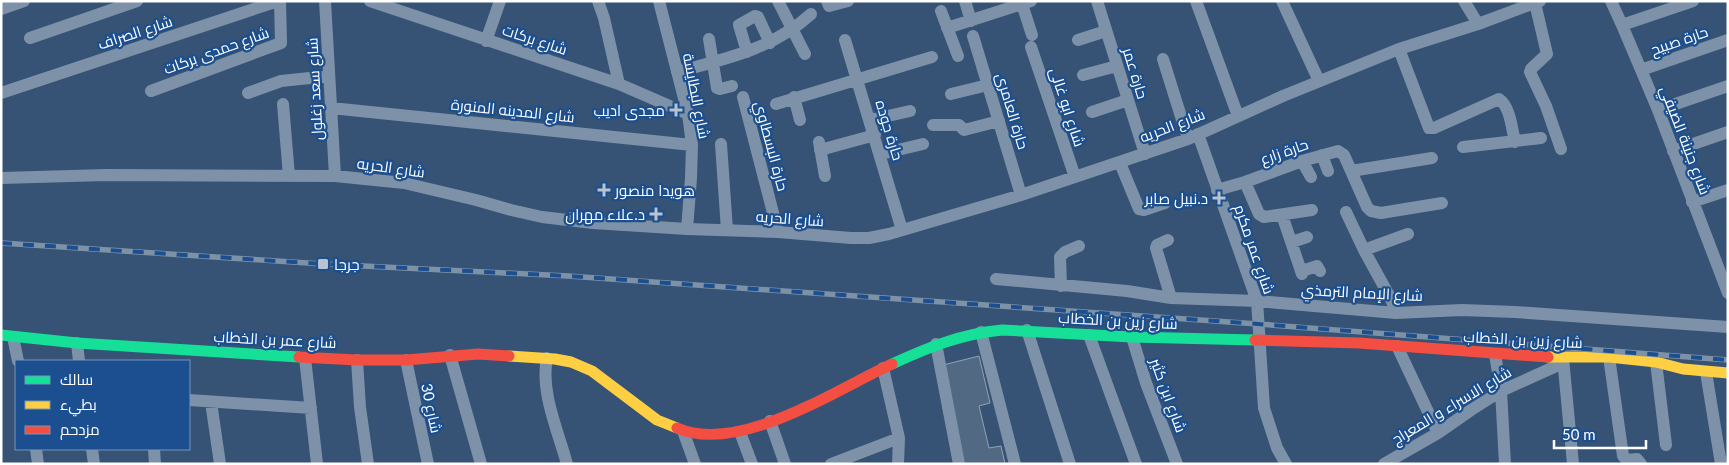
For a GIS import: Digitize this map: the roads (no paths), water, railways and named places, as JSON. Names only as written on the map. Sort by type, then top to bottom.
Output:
[{"type":"street","points":[[1,9],[24,1]]},
{"type":"street","points":[[30,38],[137,1]]},
{"type":"street","name":"شارع حمدى بركات","points":[[151,91],[281,43],[279,1]]},
{"type":"street","name":"شارع الصراف","points":[[1,94],[279,1]]},
{"type":"street","name":"شارع سعد زغلول","points":[[325,1],[334,176]]},
{"type":"street","name":"شارع بركات","points":[[370,1],[619,84],[688,114]]},
{"type":"street","points":[[486,41],[500,1]]},
{"type":"street","points":[[598,1],[604,18],[619,84]]},
{"type":"street","name":"شارع البطايسة","points":[[659,1],[688,114],[692,145],[687,229]]},
{"type":"street","points":[[778,1],[805,54]]},
{"type":"street","points":[[827,1],[829,6],[848,1]]},
{"type":"street","points":[[965,1],[971,20]]},
{"type":"street","name":"حارة عمر","points":[[1097,1],[1145,154]]},
{"type":"street","points":[[1196,1],[1238,116]]},
{"type":"street","points":[[1282,1],[1318,81]]},
{"type":"street","points":[[1464,1],[1478,24]]},
{"type":"street","name":"شارع جنينة الضيفي","points":[[1611,1],[1658,110],[1728,293]]},
{"type":"street","points":[[1622,25],[1693,1]]},
{"type":"street","points":[[947,28],[1026,3]]},
{"type":"street","name":"شارع ابو غالى","points":[[1026,3],[1032,41],[1074,177]]},
{"type":"street","points":[[1529,3],[1548,54],[1530,72],[1546,106],[1561,149]]},
{"type":"street","name":"شارع الحريه","points":[[1,178],[106,175],[334,176],[404,183],[542,217],[593,223],[860,238],[889,234],[1021,195],[1145,154],[1193,137],[1318,81],[1399,49],[1478,24],[1529,3]]},
{"type":"street","points":[[941,11],[958,56]]},
{"type":"street","points":[[677,72],[748,52],[770,43],[793,29],[810,14]]},
{"type":"street","points":[[748,52],[739,24],[755,16],[758,17],[770,43]]},
{"type":"street","points":[[1078,40],[1106,31]]},
{"type":"street","name":"حارة العامرى","points":[[973,36],[1021,195]]},
{"type":"street","points":[[709,39],[717,88],[732,86]]},
{"type":"street","name":"حارة جوده","points":[[845,40],[881,154],[902,230]]},
{"type":"street","name":"حارة صبيح","points":[[1641,70],[1728,40]]},
{"type":"street","points":[[1399,49],[1429,128],[1434,128],[1498,99],[1502,101],[1507,110],[1515,142]]},
{"type":"street","points":[[776,104],[794,97],[932,57]]},
{"type":"street","name":"شارع عمر مكرم","points":[[1163,59],[1193,137],[1217,190],[1258,302],[1264,408],[1277,448],[1286,464]]},
{"type":"street","points":[[1083,75],[1117,66]]},
{"type":"street","points":[[248,93],[281,81],[329,76]]},
{"type":"street","points":[[951,94],[988,84]]},
{"type":"street","points":[[1658,110],[1728,86]]},
{"type":"street","name":"حارة البسطاوي","points":[[743,97],[778,232]]},
{"type":"street","points":[[794,97],[800,120]]},
{"type":"street","points":[[1092,112],[1128,100]]},
{"type":"street","points":[[284,104],[289,176]]},
{"type":"street","name":"شارع المدينه المنورة","points":[[331,108],[692,145]]},
{"type":"street","points":[[870,120],[910,111]]},
{"type":"street","points":[[933,125],[959,125],[964,130],[999,121]]},
{"type":"street","points":[[1673,151],[1728,132]]},
{"type":"street","points":[[825,176],[819,146],[875,135]]},
{"type":"street","points":[[1463,147],[1540,138]]},
{"type":"street","points":[[721,144],[727,230]]},
{"type":"street","points":[[881,154],[923,144]]},
{"type":"street","name":"حارة زارع","points":[[1217,190],[1302,161],[1340,151],[1344,155],[1367,207],[1375,213],[1442,203]]},
{"type":"street","points":[[1322,155],[1328,171]]},
{"type":"street","points":[[1351,171],[1432,158]]},
{"type":"street","points":[[1302,161],[1311,177]]},
{"type":"street","points":[[1120,162],[1138,209],[1144,210],[1165,202]]},
{"type":"street","points":[[1245,182],[1261,216],[1266,217],[1312,210]]},
{"type":"street","points":[[1692,202],[1728,190]]},
{"type":"street","points":[[1346,212],[1364,250],[1392,300],[1396,313]]},
{"type":"street","points":[[1282,215],[1302,272],[1317,266],[1320,271]]},
{"type":"street","points":[[1364,250],[1408,234]]},
{"type":"street","points":[[1292,242],[1307,237]]},
{"type":"street","points":[[1168,240],[1156,248],[1171,298]]},
{"type":"street","points":[[1061,286],[1060,257],[1065,252],[1079,246]]},
{"type":"street","name":"شارع الإمام الترمذي","points":[[996,279],[1128,291],[1171,298],[1258,302],[1396,313],[1488,310],[1728,327]]},
{"type":"street","name":"شارع زين بن الخطاب","points":[[547,358],[570,362],[592,371],[657,420],[683,431],[708,435],[740,432],[798,410],[936,344],[981,332],[1002,330],[1132,337],[1397,346],[1563,360],[1610,357],[1656,362],[1683,369],[1728,373]]},
{"type":"street","points":[[1027,330],[1070,464]]},
{"type":"street","points":[[981,332],[1015,464]]},
{"type":"street","points":[[1089,335],[1136,464]]},
{"type":"street","points":[[7,336],[18,360]]},
{"type":"street","name":"شارع عمر بن الخطاب","points":[[7,336],[77,343],[305,358],[406,360],[478,354],[547,358]]},
{"type":"street","name":"شارع ابن كثير","points":[[1132,337],[1146,384],[1177,464]]},
{"type":"street","points":[[77,343],[79,360]]},
{"type":"street","points":[[936,344],[959,464]]},
{"type":"street","points":[[1397,346],[1438,433]]},
{"type":"street","points":[[1495,354],[1501,391],[1505,464]]},
{"type":"street","points":[[450,355],[481,464]]},
{"type":"street","points":[[1610,357],[1623,456],[1627,460],[1636,459],[1641,464]]},
{"type":"street","points":[[305,358],[317,464]]},
{"type":"street","points":[[547,358],[545,368],[546,389],[567,464]]},
{"type":"street","points":[[356,360],[368,464]]},
{"type":"street","name":"شارع 30","points":[[406,360],[428,464]]},
{"type":"street","points":[[1563,360],[1573,464]]},
{"type":"street","name":"شارع الاسراء و المعراج","points":[[1384,464],[1438,433],[1501,391],[1563,360]]},
{"type":"street","points":[[1656,362],[1666,445]]},
{"type":"street","points":[[883,368],[899,438],[898,464]]},
{"type":"street","points":[[1706,372],[1721,464]]},
{"type":"street","points":[[190,400],[311,408]]},
{"type":"street","points":[[211,402],[220,464]]},
{"type":"street","points":[[770,421],[785,464]]},
{"type":"street","points":[[683,431],[695,464]]},
{"type":"street","points":[[740,432],[752,464]]},
{"type":"street","points":[[831,464],[899,438]]},
{"type":"street","points":[[36,450],[38,464]]},
{"type":"street","points":[[92,450],[94,464]]},
{"type":"street","points":[[154,450],[155,464]]},
{"type":"railway","points":[[1,243],[323,264],[568,276],[1258,324],[1728,360]]},
{"type":"place","name":"مجدى اديب","points":[[676,110]]},
{"type":"place","name":"هويدا منصور","points":[[604,190]]},
{"type":"place","name":"د.نبيل صابر","points":[[1219,198]]},
{"type":"place","name":"د.علاء مهران","points":[[656,214]]},
{"type":"place","name":"جرجا","points":[[323,264]]}]
